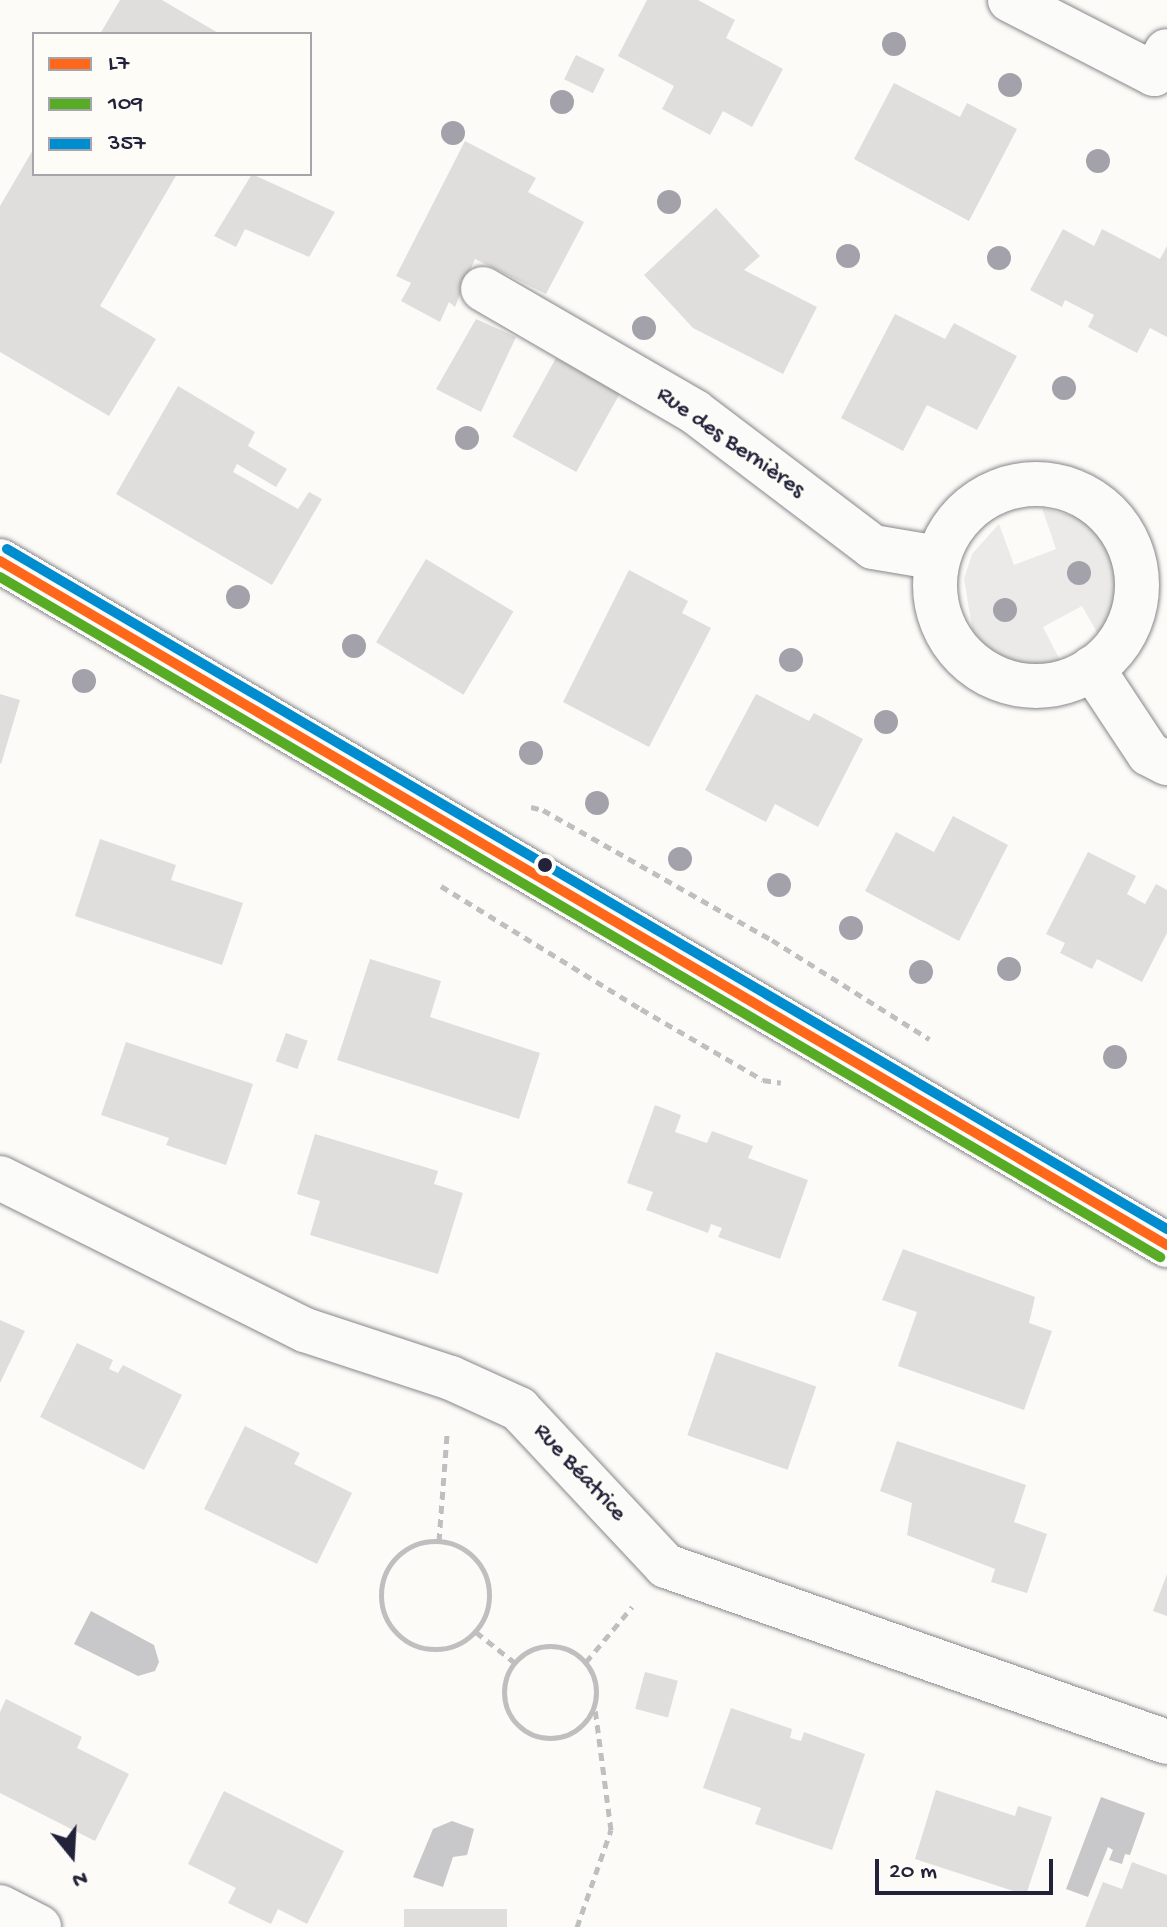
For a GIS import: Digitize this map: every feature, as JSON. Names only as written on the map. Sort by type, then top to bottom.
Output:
[{"type":"street","points":[[1010,0],[1154,74],[1167,51]]},
{"type":"street","name":"Rue des Bernières","points":[[483,289],[695,412],[873,547],[938,558]]},
{"type":"street","points":[[1020,484],[1077,491],[1101,506],[1121,528],[1137,582],[1134,612],[1122,638],[1092,668],[1052,685],[1022,685],[970,663],[938,615],[933,586],[938,558],[949,531],[967,509],[992,493],[1020,484]]},
{"type":"street","points":[[0,561],[1167,1245]]},
{"type":"street","points":[[1092,668],[1149,754],[1167,763]]},
{"type":"street","name":"Rue Béatrice","points":[[0,1178],[305,1330],[451,1378],[519,1409],[666,1566],[1167,1742]]},
{"type":"street","points":[[0,1907],[39,1927]]},
{"type":"path","points":[[439,1541],[451,1378]]},
{"type":"path","points":[[439,1541],[469,1551],[486,1575],[488,1612],[476,1632],[442,1650],[422,1649],[405,1642],[383,1614],[384,1575],[395,1557],[410,1546],[439,1541]]},
{"type":"path","points":[[586,1662],[666,1566]]},
{"type":"path","points":[[476,1632],[514,1662]]},
{"type":"path","points":[[577,1927],[611,1830],[594,1704],[594,1676],[586,1662],[574,1652],[549,1645],[526,1651],[514,1662],[503,1684],[504,1703],[522,1730],[549,1739],[565,1737],[586,1722],[594,1704]]},
{"type":"shaded area","points":[[1042,508],[1086,520],[1105,537],[1127,591],[1120,622],[1103,643],[1082,606],[1043,627],[1064,668],[1025,672],[995,655],[973,633],[964,579],[972,554],[999,524],[1014,565],[1056,549]]},
{"type":"shaded area","points":[[91,1611],[154,1645],[159,1662],[155,1671],[138,1676],[74,1644]]},
{"type":"shaded area","points":[[1101,1797],[1145,1813],[1130,1855],[1125,1854],[1122,1864],[1109,1860],[1113,1850],[1108,1847],[1088,1897],[1066,1889]]},
{"type":"shaded area","points":[[452,1821],[474,1829],[467,1855],[453,1857],[443,1887],[413,1877],[433,1829]]},
{"type":"building","points":[[120,0],[162,0],[217,32],[101,32]]},
{"type":"building","points":[[647,0],[698,0],[735,20],[726,38],[783,69],[752,127],[723,111],[710,135],[662,109],[674,86],[618,56]]},
{"type":"building","points":[[576,55],[605,69],[593,93],[564,79]]},
{"type":"building","points":[[894,83],[960,117],[967,103],[1017,129],[969,221],[854,159]]},
{"type":"building","points":[[465,141],[536,178],[528,192],[584,222],[546,294],[475,259],[455,307],[449,302],[440,322],[401,301],[411,283],[396,276]]},
{"type":"building","points":[[32,151],[32,176],[176,176],[100,306],[156,339],[109,416],[0,352],[0,206]]},
{"type":"building","points":[[251,176],[335,212],[309,257],[245,229],[236,247],[214,236]]},
{"type":"building","points":[[716,208],[760,256],[744,270],[817,307],[783,374],[693,328],[644,275]]},
{"type":"building","points":[[1063,229],[1094,246],[1102,229],[1160,259],[1167,246],[1167,337],[1150,328],[1137,353],[1088,327],[1094,315],[1065,300],[1062,307],[1030,290]]},
{"type":"building","points":[[895,314],[945,339],[954,323],[1017,356],[977,430],[927,405],[903,451],[841,418]]},
{"type":"building","points":[[476,319],[516,337],[481,412],[436,389]]},
{"type":"building","points":[[556,358],[620,393],[576,472],[512,437]]},
{"type":"building","points":[[178,386],[255,432],[248,446],[287,469],[276,487],[237,464],[233,472],[298,509],[309,492],[322,499],[272,585],[116,494]]},
{"type":"building","points":[[426,559],[513,612],[463,695],[376,642]]},
{"type":"building","points":[[629,570],[688,601],[682,613],[711,628],[649,747],[563,702]]},
{"type":"building","points":[[0,694],[20,700],[1,764],[0,763]]},
{"type":"building","points":[[756,694],[809,721],[814,713],[863,739],[818,827],[775,804],[766,822],[705,790]]},
{"type":"building","points":[[953,816],[1008,845],[959,941],[865,891],[896,832],[934,852]]},
{"type":"building","points":[[100,839],[176,865],[171,880],[243,903],[222,965],[75,916]]},
{"type":"building","points":[[1088,852],[1136,876],[1127,894],[1145,904],[1156,884],[1167,890],[1167,933],[1142,982],[1097,959],[1092,969],[1060,953],[1065,943],[1046,934]]},
{"type":"building","points":[[370,959],[441,981],[430,1017],[540,1053],[519,1119],[337,1060]]},
{"type":"building","points":[[286,1033],[308,1041],[297,1069],[276,1061]]},
{"type":"building","points":[[126,1042],[253,1084],[226,1165],[166,1145],[169,1138],[101,1115]]},
{"type":"building","points":[[655,1105],[681,1115],[675,1132],[707,1143],[712,1131],[753,1146],[748,1158],[808,1180],[780,1259],[718,1237],[722,1228],[711,1224],[708,1233],[646,1210],[653,1192],[627,1183]]},
{"type":"building","points":[[315,1134],[438,1171],[434,1184],[463,1193],[438,1274],[310,1235],[320,1201],[297,1194]]},
{"type":"building","points":[[903,1249],[1035,1297],[1029,1323],[1052,1331],[1024,1410],[898,1366],[917,1312],[882,1300]]},
{"type":"building","points":[[0,1320],[25,1331],[0,1383]]},
{"type":"building","points":[[77,1343],[113,1360],[109,1369],[118,1373],[123,1365],[182,1395],[144,1470],[40,1417]]},
{"type":"building","points":[[716,1352],[816,1387],[788,1470],[687,1435]]},
{"type":"building","points":[[245,1426],[300,1453],[294,1464],[352,1493],[317,1564],[204,1509]]},
{"type":"building","points":[[897,1441],[1026,1485],[1014,1522],[1047,1534],[1027,1593],[991,1582],[995,1569],[907,1535],[912,1503],[880,1491]]},
{"type":"building","points":[[1167,1574],[1167,1616],[1153,1611]]},
{"type":"building","points":[[645,1672],[678,1681],[668,1718],[635,1709]]},
{"type":"building","points":[[6,1699],[82,1737],[77,1748],[129,1774],[95,1841],[0,1793],[0,1712]]},
{"type":"building","points":[[731,1708],[792,1729],[790,1738],[801,1741],[804,1732],[865,1754],[832,1850],[755,1824],[761,1808],[703,1788]]},
{"type":"building","points":[[936,1790],[1015,1816],[1018,1806],[1052,1817],[1026,1895],[915,1859]]},
{"type":"building","points":[[224,1791],[344,1851],[307,1924],[278,1909],[271,1924],[228,1903],[236,1888],[188,1864]]},
{"type":"building","points":[[1132,1862],[1167,1875],[1167,1927],[1085,1927],[1103,1882],[1122,1889]]},
{"type":"building","points":[[404,1909],[507,1909],[507,1927],[404,1927]]},
{"type":"transit line","name":"357","points":[[7,549],[1167,1229]]},
{"type":"transit line","name":"L7","points":[[0,561],[1167,1245]]},
{"type":"transit line","name":"109","points":[[0,577],[1160,1257]]}]
